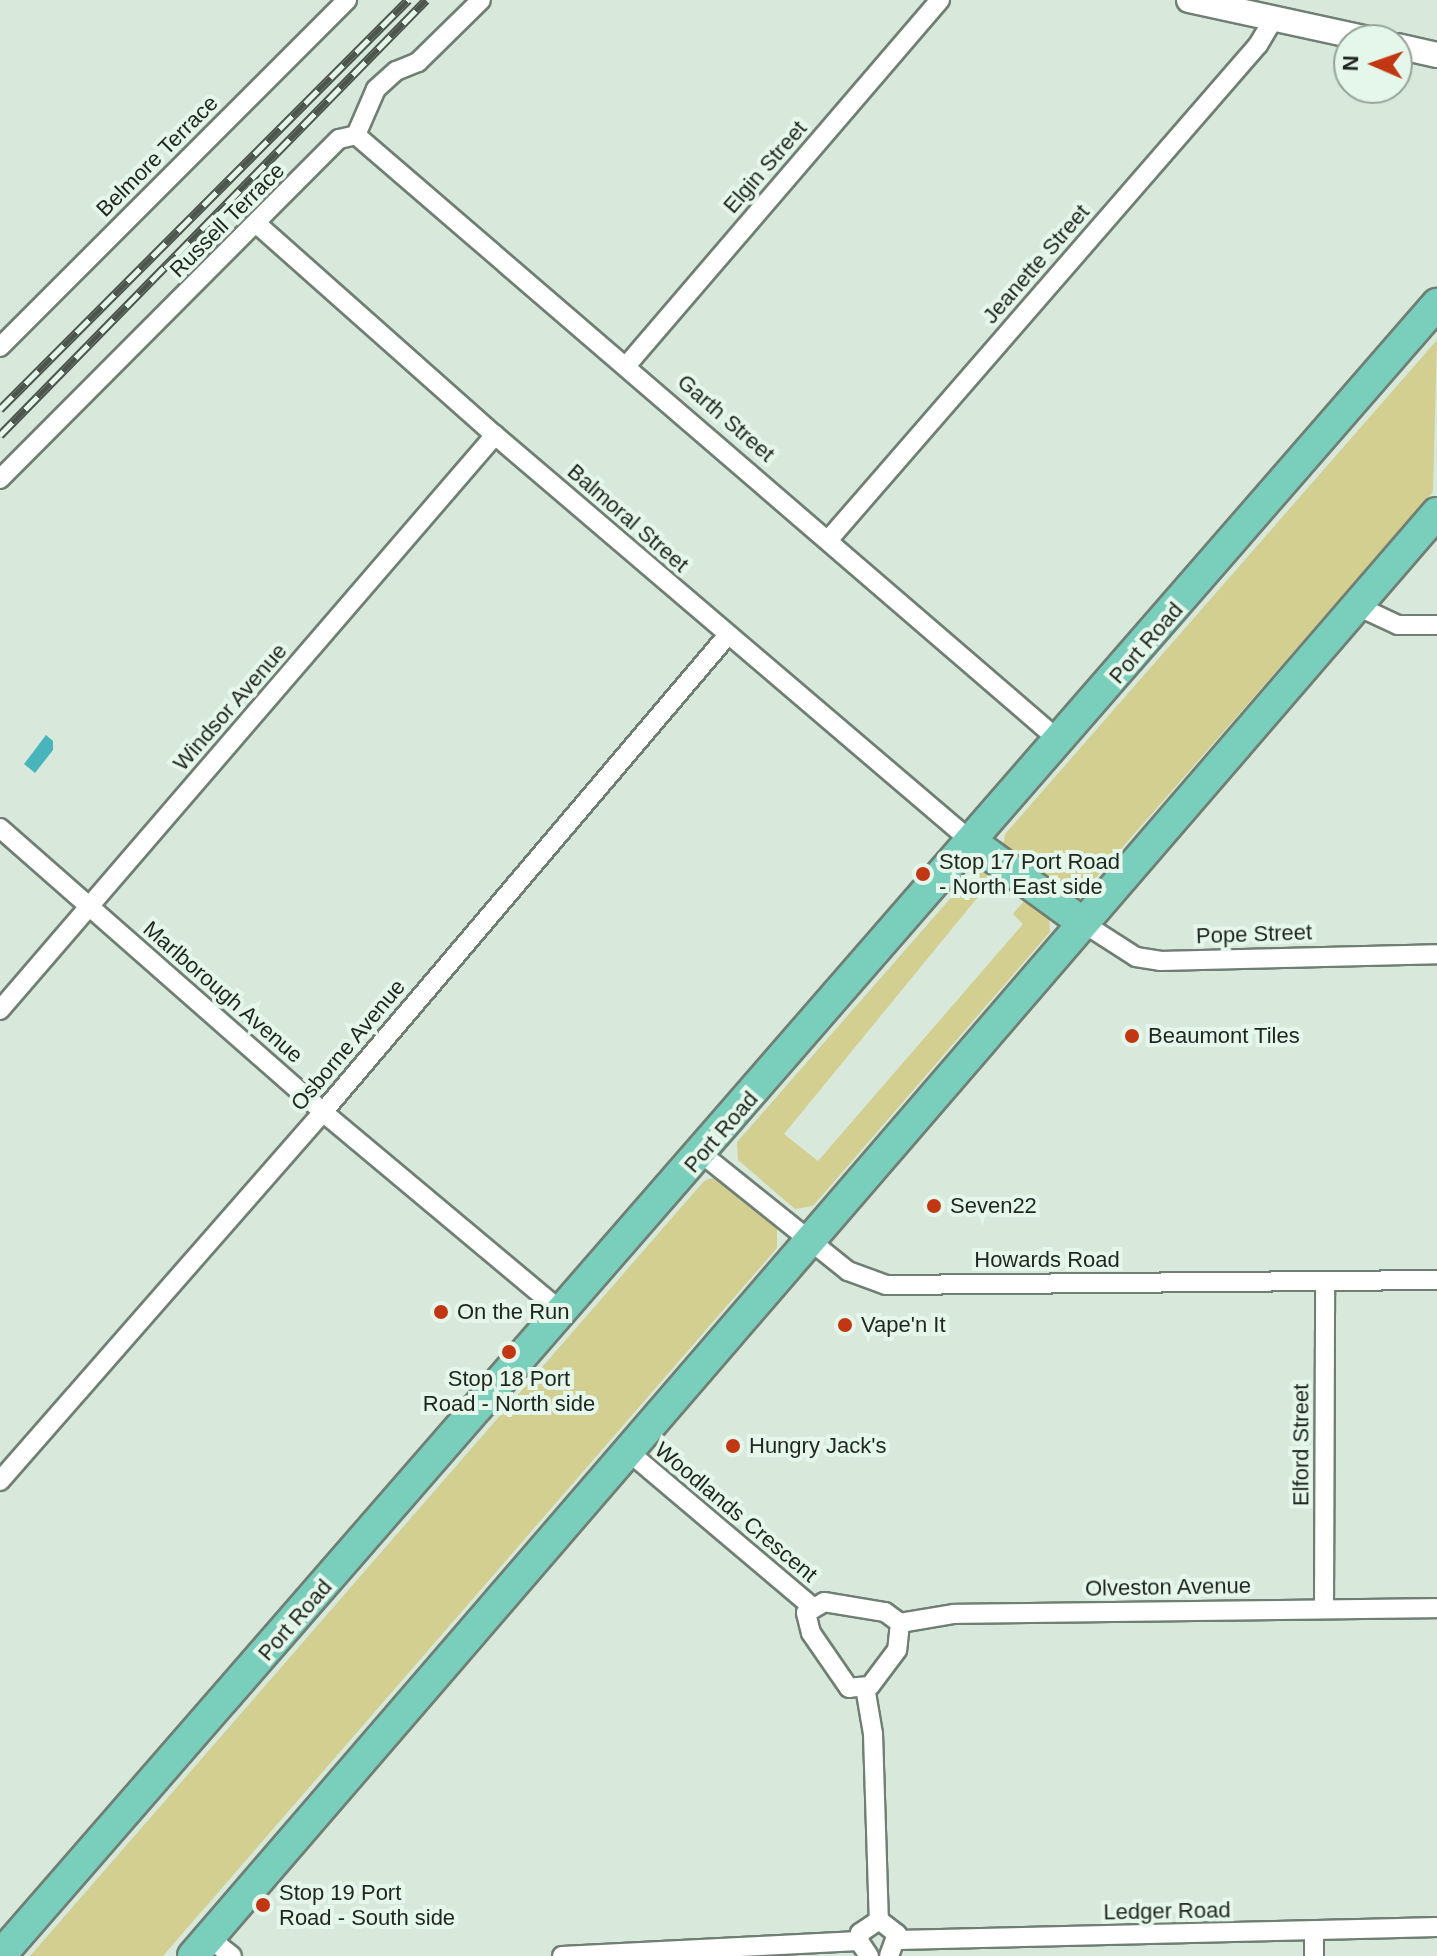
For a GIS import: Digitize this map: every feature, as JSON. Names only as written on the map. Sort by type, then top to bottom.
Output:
[{"type":"highway","name":"Port Road","points":[[0,1956],[1061,742],[1437,304]]},
{"type":"highway","points":[[211,1950],[807,1241],[1437,513]]},
{"type":"highway","points":[[972,842],[1083,923]]},
{"type":"main road","points":[[1189,0],[1333,31]]},
{"type":"main road","points":[[1413,50],[1437,55]]},
{"type":"street","name":"Belmore Terrace","points":[[0,347],[347,0]]},
{"type":"street","points":[[356,135],[376,89],[396,71],[418,62],[481,0]]},
{"type":"street","name":"Elgin Street","points":[[627,365],[940,0]]},
{"type":"street","name":"Jeanette Street","points":[[830,538],[1258,45],[1274,18]]},
{"type":"street","name":"Russell Terrace","points":[[0,479],[339,139],[356,135]]},
{"type":"street","name":"Garth Street","points":[[356,135],[830,538],[1061,742]]},
{"type":"street","name":"Balmoral Street","points":[[257,224],[727,636],[972,842]]},
{"type":"street","name":"Windsor Avenue","points":[[0,1010],[495,435]]},
{"type":"street","points":[[1355,605],[1398,625],[1437,625]]},
{"type":"street","name":"Osborne Avenue","points":[[0,1481],[323,1112],[727,636]]},
{"type":"street","name":"Marlborough Avenue","points":[[0,828],[323,1112],[563,1313]]},
{"type":"street","name":"Pope Street","points":[[1083,923],[1136,957],[1160,961],[1437,954]]},
{"type":"street","name":"Howards Road","points":[[702,1154],[807,1241],[867,1281],[886,1285],[1437,1280]]},
{"type":"street","name":"Elford Street","points":[[1324,1609],[1325,1282]]},
{"type":"street","name":"Woodlands Crescent","points":[[630,1453],[812,1607]]},
{"type":"street","points":[[842,1602],[885,1612],[900,1623],[897,1650],[880,1679],[865,1687],[849,1688],[838,1678],[806,1621],[812,1607],[842,1602]]},
{"type":"street","name":"Olveston Avenue","points":[[900,1623],[954,1614],[1437,1608]]},
{"type":"street","points":[[865,1687],[873,1734],[879,1920]]},
{"type":"street","points":[[564,1956],[864,1949],[864,1926],[879,1920],[893,1927],[893,1948]]},
{"type":"street","name":"Ledger Road","points":[[893,1948],[1437,1927]]},
{"type":"street","points":[[1314,1931],[1314,1956]]},
{"type":"shaded area","points":[[1437,340],[1433,492],[1087,888],[1073,896],[1066,894],[1003,847],[1005,834]]},
{"type":"shaded area","points":[[976,869],[996,878],[996,898],[982,892],[784,1134],[818,1161],[1023,924],[1013,914],[1024,901],[1049,915],[1050,932],[813,1206],[795,1209],[738,1160],[737,1142]]},
{"type":"shaded area","points":[[712,1178],[721,1181],[777,1228],[777,1248],[163,1956],[30,1956],[704,1181]]},
{"type":"water","points":[[46,735],[53,741],[53,750],[35,773],[24,764]]},
{"type":"railway","points":[[0,409],[408,0]]},
{"type":"railway","points":[[0,435],[426,0]]},
{"type":"place","name":"Stop 17 Port Road - North East side","points":[[923,874]]},
{"type":"place","name":"Beaumont Tiles","points":[[1132,1036]]},
{"type":"place","name":"Seven22","points":[[934,1206]]},
{"type":"place","name":"On the Run","points":[[441,1312]]},
{"type":"place","name":"Vape'n It","points":[[845,1325]]},
{"type":"place","name":"Stop 18 Port Road - North side","points":[[509,1352]]},
{"type":"place","name":"Hungry Jack's","points":[[733,1446]]},
{"type":"place","name":"Stop 19 Port Road - South side","points":[[263,1905]]}]
